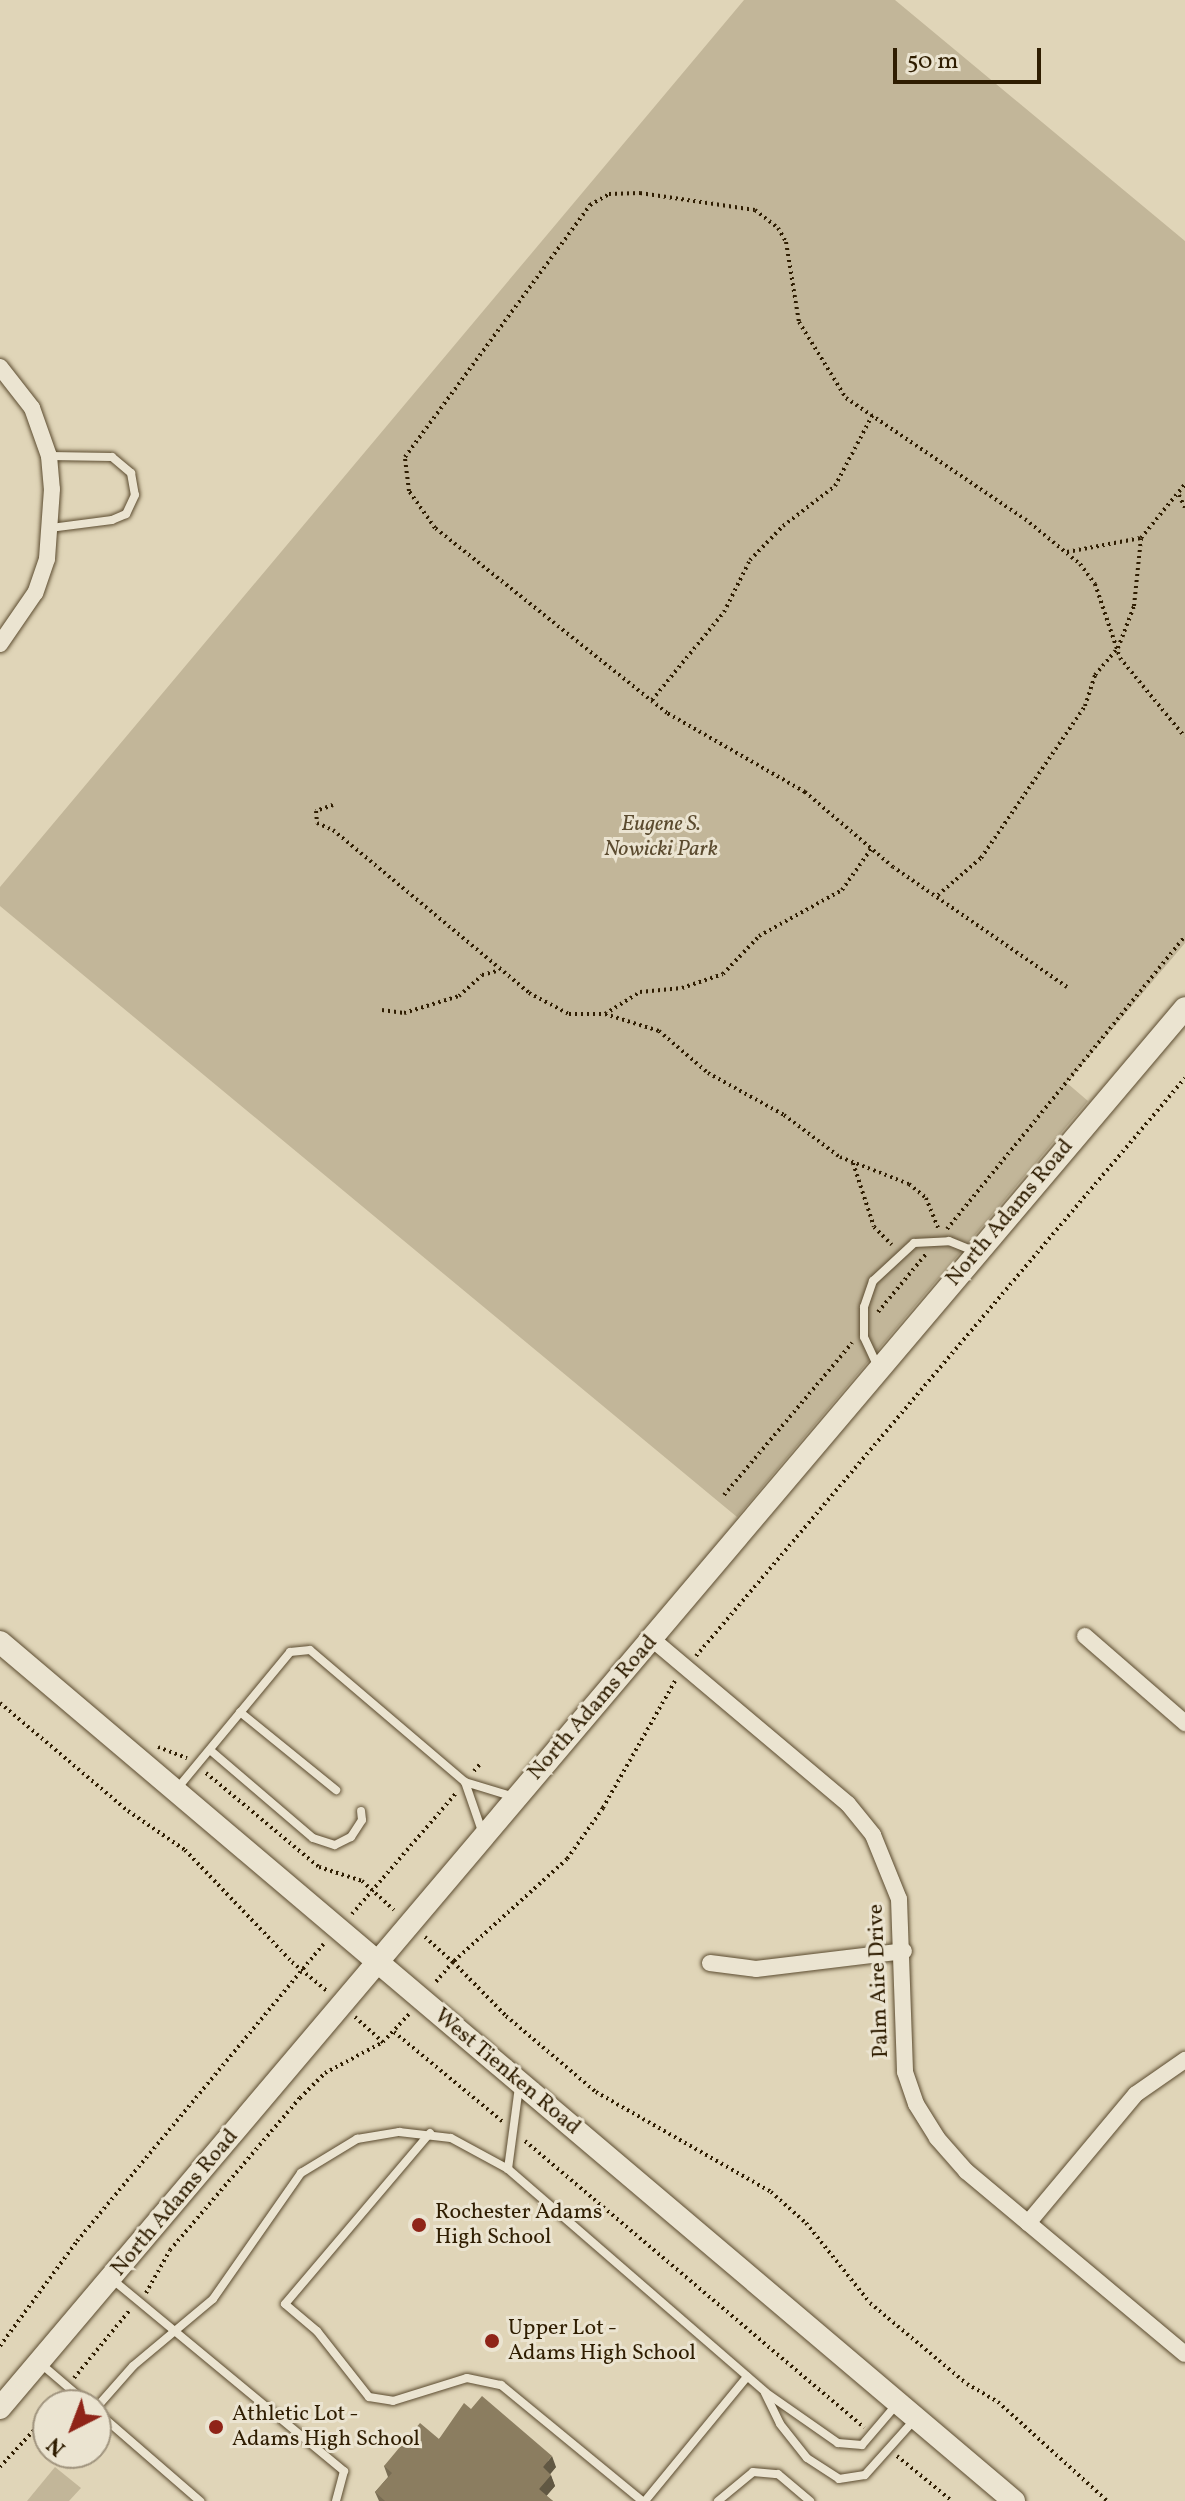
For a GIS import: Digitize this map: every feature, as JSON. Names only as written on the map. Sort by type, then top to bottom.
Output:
[{"type":"street","points":[[0,367],[32,408],[49,456],[47,559],[35,593],[0,644]]},
{"type":"street","name":"North Adams Road","points":[[0,2408],[1185,1008]]},
{"type":"street","points":[[1085,1636],[1185,1723]]},
{"type":"street","name":"Palm Aire Drive","points":[[652,1639],[848,1804],[873,1835],[899,1899],[904,1951],[901,2035],[916,2104],[966,2171],[1185,2354]]},
{"type":"street","name":"West Tienken Road","points":[[0,1642],[1014,2501]]},
{"type":"street","points":[[710,1963],[756,1969],[904,1951]]},
{"type":"street","points":[[1028,2223],[1136,2094],[1185,2060]]},
{"type":"lane","points":[[49,456],[112,457],[131,473],[135,495],[126,514],[112,520],[49,528]]},
{"type":"lane","points":[[878,1369],[864,1328],[864,1307],[873,1281],[900,1252],[914,1243],[937,1241],[977,1252]]},
{"type":"lane","points":[[175,1791],[290,1652],[310,1650],[465,1782],[516,1798]]},
{"type":"lane","points":[[240,1712],[336,1790]]},
{"type":"lane","points":[[210,1750],[313,1838],[335,1845],[351,1837],[362,1820],[361,1811]]},
{"type":"lane","points":[[465,1782],[484,1836]]},
{"type":"lane","points":[[508,2169],[520,2083]]},
{"type":"lane","points":[[112,2393],[174,2329],[213,2299],[277,2201],[317,2160],[375,2134],[430,2133],[469,2145],[508,2169],[765,2392],[838,2443],[862,2445],[897,2404]]},
{"type":"lane","points":[[430,2133],[285,2304],[317,2331],[369,2397],[393,2401],[459,2379],[501,2385],[644,2501],[747,2377]]},
{"type":"lane","points":[[111,2279],[344,2471],[336,2501]]},
{"type":"lane","points":[[39,2362],[70,2389]]},
{"type":"lane","points":[[765,2392],[780,2424],[807,2458],[839,2479],[865,2475],[915,2419]]},
{"type":"lane","points":[[112,2424],[200,2501]]},
{"type":"lane","points":[[718,2501],[753,2472],[778,2474],[810,2501]]},
{"type":"path","points":[[1067,987],[871,849],[805,792],[697,735],[435,528],[409,491],[403,471],[412,444],[464,382],[590,205],[609,194],[687,197],[768,217],[786,242],[799,322],[846,398],[1067,552],[1095,584],[1118,648],[1139,687],[1185,737]]},
{"type":"path","points":[[652,700],[724,612],[750,560],[783,526],[835,486],[873,414]]},
{"type":"path","points":[[938,895],[981,858],[1074,724],[1095,675],[1118,648],[1134,606],[1141,538],[1185,484]]},
{"type":"path","points":[[1179,495],[1185,508]]},
{"type":"path","points":[[1067,552],[1141,538]]},
{"type":"path","points":[[333,805],[316,811],[317,823],[333,830],[500,971],[555,1009],[605,1014],[659,1031],[733,1090],[784,1115],[853,1163],[909,1184],[926,1198],[937,1219],[937,1241]]},
{"type":"path","points":[[605,1014],[640,992],[682,988],[723,974],[769,928],[842,890],[871,849]]},
{"type":"path","points":[[724,1495],[937,1241],[1185,936]]},
{"type":"path","points":[[382,1010],[404,1013],[459,996],[482,975],[500,971]]},
{"type":"path","points":[[439,1979],[453,1962],[567,1859],[686,1668],[1185,1078]]},
{"type":"path","points":[[853,1163],[874,1227],[900,1252]]},
{"type":"path","points":[[0,1703],[128,1811],[185,1850],[300,1970]]},
{"type":"path","points":[[360,1906],[481,1763]]},
{"type":"path","points":[[0,2346],[61,2261],[314,1955]]},
{"type":"path","points":[[453,1962],[506,2016],[596,2092],[771,2192],[806,2223],[870,2303],[967,2384],[998,2402],[1107,2501]]},
{"type":"path","points":[[148,2291],[170,2250],[313,2083],[394,2032],[402,2023]]},
{"type":"path","points":[[394,2032],[872,2434]]},
{"type":"path","points":[[78,2370],[127,2312]]},
{"type":"path","points":[[0,2467],[32,2432]]},
{"type":"path","points":[[889,2449],[952,2501]]},
{"type":"green space","name":"Eugene S. Nowicki Park","points":[[744,0],[895,0],[1185,241],[1185,943],[1067,1083],[1088,1101],[737,1517],[0,906],[0,887]]},
{"type":"green space","points":[[53,2469],[81,2488],[69,2501],[27,2501]]},
{"type":"building","points":[[482,2396],[552,2456],[543,2467],[551,2475],[539,2489],[553,2501],[385,2501],[375,2492],[392,2473],[384,2466],[420,2423],[439,2439],[464,2403],[471,2409]]},
{"type":"place","name":"Rochester Adams High School","points":[[419,2225]]},
{"type":"place","name":"Upper Lot - Adams High School","points":[[492,2341]]},
{"type":"place","name":"Athletic Lot - Adams High School","points":[[216,2427]]}]
